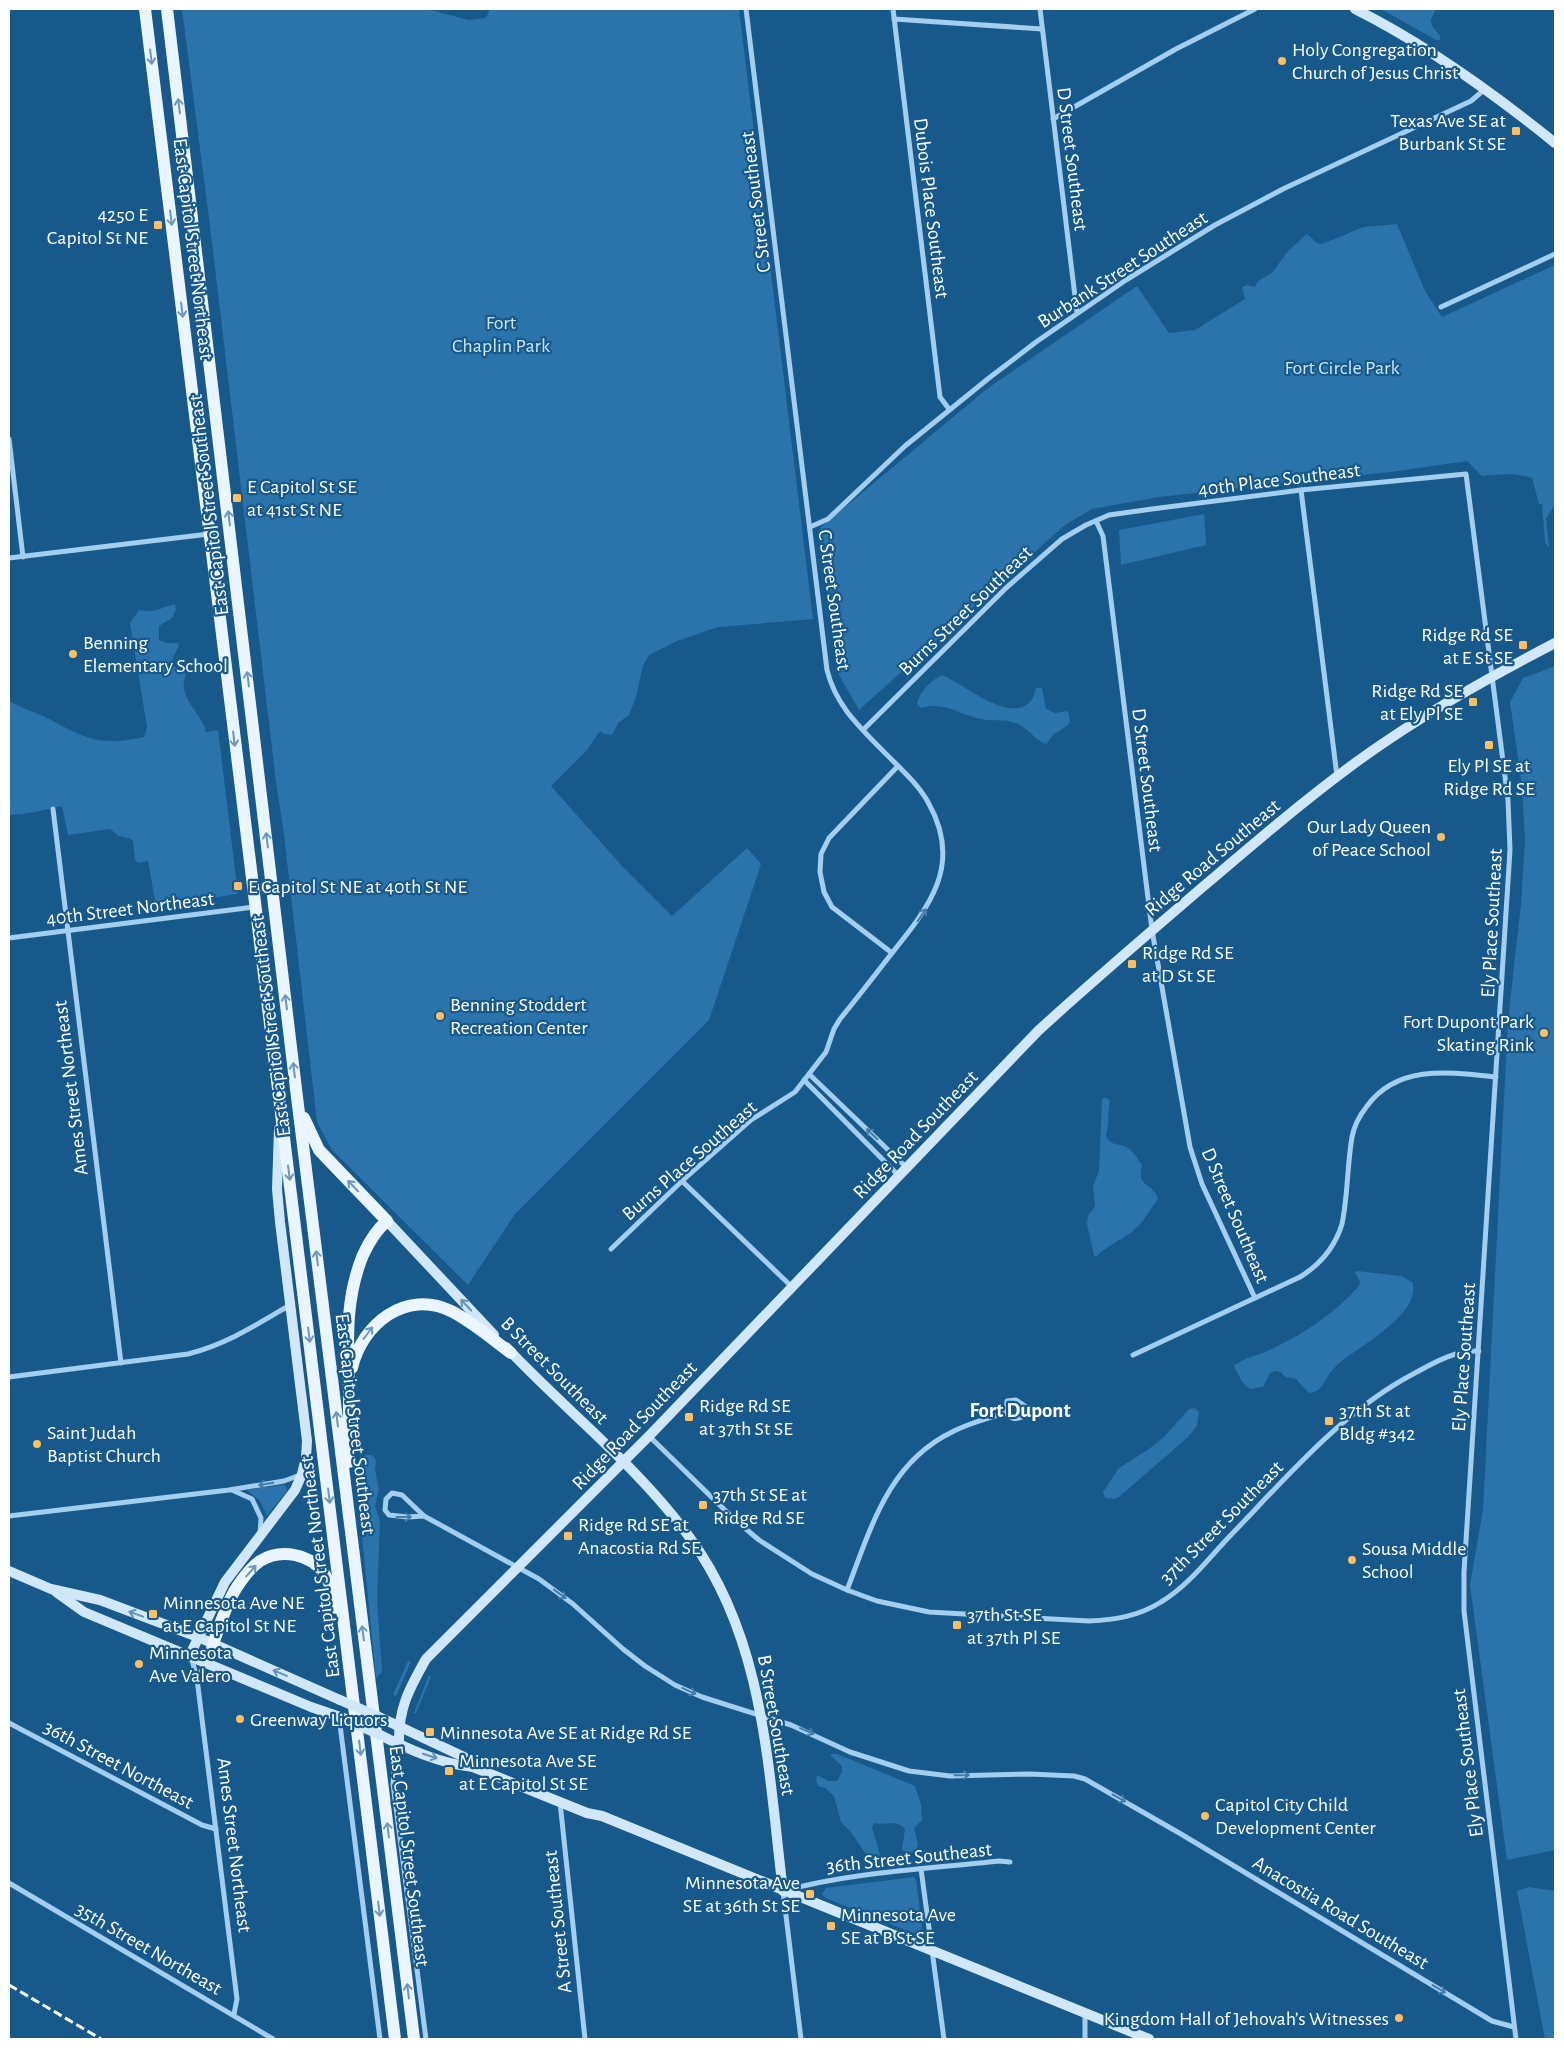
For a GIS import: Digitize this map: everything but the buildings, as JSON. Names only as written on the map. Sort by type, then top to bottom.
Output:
[{"type":"main road","name":"East Capitol Street Northeast","points":[[145,9],[395,2039]]},
{"type":"main road","name":"East Capitol Street Southeast","points":[[167,9],[296,1089],[414,2039]]},
{"type":"main road","points":[[1355,9],[1436,55],[1485,89],[1555,143]]},
{"type":"main road","name":"Ridge Road Southeast","points":[[399,1744],[398,1725],[413,1682],[426,1659],[649,1436],[1038,1031],[1152,930],[1337,776],[1413,723],[1493,675],[1555,643]]},
{"type":"main road","points":[[296,1089],[305,1121],[319,1150],[387,1221],[368,1245],[352,1289],[347,1322],[352,1542]]},
{"type":"main road","name":"East Capitol Street Northeast","points":[[198,1637],[225,1582],[295,1490],[302,1474],[307,1441],[277,1189],[279,1090]]},
{"type":"main road","name":"B Street Southeast","points":[[387,1221],[511,1353],[623,1462],[662,1503],[686,1532],[716,1580],[746,1648],[754,1676],[784,1894]]},
{"type":"main road","points":[[349,1395],[353,1364],[364,1338],[382,1318],[406,1308],[428,1306],[450,1311],[511,1353]]},
{"type":"main road","points":[[213,1644],[232,1596],[254,1566],[274,1555],[295,1555],[311,1561],[326,1576],[343,1634],[352,1682]]},
{"type":"main road","points":[[9,1571],[51,1589],[100,1600],[198,1637],[398,1725],[464,1757],[473,1767]]},
{"type":"main road","points":[[51,1589],[84,1612],[311,1707],[341,1717],[417,1752],[461,1766],[473,1767],[587,1813],[602,1816],[784,1894],[1085,2017],[1134,2039]]},
{"type":"main road","points":[[190,1655],[198,1637]]},
{"type":"main road","name":"Ames Street Northeast","points":[[205,1662],[213,1644]]},
{"type":"main road","points":[[1085,2017],[1148,2039]]},
{"type":"street","name":"C Street Southeast","points":[[746,9],[830,680],[837,698],[863,730],[919,789],[930,804],[939,828],[942,856],[937,886],[923,914],[837,1024],[826,1052],[810,1074]]},
{"type":"street","name":"Dubois Place Southeast","points":[[892,9],[940,397],[948,409]]},
{"type":"street","name":"D Street Southeast","points":[[1040,9],[1077,313]]},
{"type":"street","points":[[1053,119],[1176,49],[1255,9]]},
{"type":"street","points":[[894,19],[1042,29]]},
{"type":"street","name":"Burbank Street Southeast","points":[[810,527],[828,519],[905,446],[948,409],[1036,342],[1126,280],[1215,225],[1309,176],[1471,101],[1485,89]]},
{"type":"street","points":[[1441,307],[1555,254]]},
{"type":"street","points":[[9,439],[23,556]]},
{"type":"street","name":"40th Place Southeast","points":[[1096,521],[1109,515],[1302,490],[1466,474]]},
{"type":"street","name":"Ely Place Southeast","points":[[1466,474],[1508,800],[1510,842],[1464,1572],[1464,1611],[1516,2039]]},
{"type":"street","points":[[1302,490],[1337,776]]},
{"type":"street","name":"D Street Southeast","points":[[1096,521],[1103,536],[1152,930],[1183,1110],[1194,1162],[1202,1184],[1255,1298]]},
{"type":"street","name":"Burns Street Southeast","points":[[863,730],[1006,588],[1062,539],[1096,521]]},
{"type":"street","points":[[9,558],[210,534]]},
{"type":"street","points":[[892,954],[832,907],[824,892],[820,872],[821,854],[829,838],[898,766]]},
{"type":"street","name":"Ames Street Northeast","points":[[53,809],[122,1363]]},
{"type":"street","name":"40th Street Northeast","points":[[9,938],[255,907]]},
{"type":"street","points":[[1133,1355],[1307,1273],[1324,1258],[1333,1245],[1344,1216],[1352,1136],[1362,1112],[1379,1093],[1400,1079],[1420,1074],[1435,1072],[1496,1077]]},
{"type":"street","points":[[810,1074],[907,1168]]},
{"type":"street","name":"Burns Place Southeast","points":[[611,1249],[682,1181],[751,1120],[794,1092],[810,1074]]},
{"type":"street","points":[[804,1080],[899,1177]]},
{"type":"street","points":[[682,1181],[792,1287]]},
{"type":"street","points":[[9,1377],[122,1363],[206,1349],[234,1338],[291,1305]]},
{"type":"street","name":"37th Street Southeast","points":[[649,1436],[759,1540],[812,1574],[847,1590],[893,1605],[942,1613],[1089,1621],[1111,1620],[1133,1615],[1160,1603],[1177,1590],[1333,1431],[1392,1386],[1459,1352],[1479,1351]]},
{"type":"street","points":[[847,1590],[885,1496],[906,1467],[923,1450],[952,1431],[1006,1413]]},
{"type":"street","points":[[9,1516],[229,1490],[284,1481],[296,1478],[302,1474]]},
{"type":"street","points":[[229,1490],[241,1493],[252,1499],[261,1518],[260,1536]]},
{"type":"street","name":"Anacostia Road Southeast","points":[[424,1516],[389,1515],[385,1510],[386,1499],[392,1493],[402,1495],[424,1516],[519,1566],[573,1604],[622,1649],[654,1672],[702,1697],[812,1733],[860,1755],[909,1771],[950,1776],[1030,1774],[1074,1776],[1085,1779],[1181,1834],[1492,2021],[1514,2027]]},
{"type":"street","name":"Ames Street Northeast","points":[[190,1655],[198,1679],[237,1998],[234,2014]]},
{"type":"street","name":"Ames Street Northeast","points":[[198,1679],[205,1662]]},
{"type":"street","points":[[341,1717],[380,2039]]},
{"type":"street","name":"36th Street Northeast","points":[[9,1723],[202,1825],[216,1829]]},
{"type":"street","name":"East Capitol Street Southeast","points":[[399,1744],[395,1758],[393,1784],[426,2039]]},
{"type":"street","name":"A Street Southeast","points":[[560,1802],[585,2039]]},
{"type":"street","name":"36th Street Southeast","points":[[784,1894],[815,1882],[921,1869],[999,1861],[1010,1862]]},
{"type":"street","points":[[921,1869],[944,2039]]},
{"type":"street","name":"35th Street Northeast","points":[[9,1884],[234,2014],[273,2039]]},
{"type":"street","name":"B Street Southeast","points":[[784,1894],[801,2039]]},
{"type":"street","points":[[1085,2017],[1085,2039]]},
{"type":"green space","name":"Fort Chaplin Park","points":[[182,9],[426,9],[469,20],[486,18],[490,9],[739,9],[813,619],[718,627],[677,641],[649,655],[643,666],[636,697],[629,715],[618,723],[612,735],[604,734],[600,731],[587,750],[551,786],[623,867],[672,916],[747,848],[761,864],[709,1020],[515,1214],[468,1285],[332,1150],[317,1122],[283,826],[277,790],[210,226]]},
{"type":"green space","points":[[1381,9],[1436,9],[1431,20],[1432,26],[1440,36],[1440,40],[1436,40]]},
{"type":"green space","name":"Fort Circle Park","points":[[1397,224],[1425,291],[1442,317],[1555,265],[1555,505],[1546,518],[1549,548],[1545,542],[1542,504],[1539,504],[1532,478],[1507,474],[1482,476],[1467,461],[1391,472],[1159,497],[1092,509],[1065,525],[859,710],[839,675],[821,527],[988,388],[1137,286],[1169,333],[1195,330],[1245,299],[1242,287],[1247,285],[1255,287],[1258,281],[1272,273],[1288,251],[1307,234],[1317,243],[1322,244],[1364,227]]},
{"type":"green space","points":[[1204,514],[1206,545],[1121,565],[1119,530]]},
{"type":"green space","points":[[175,604],[176,610],[172,618],[159,626],[159,640],[166,643],[179,643],[172,663],[173,666],[184,671],[186,675],[184,691],[187,698],[204,725],[206,732],[218,730],[238,894],[156,906],[148,861],[138,863],[135,860],[133,841],[131,839],[119,836],[110,829],[68,835],[62,806],[30,813],[9,815],[9,701],[74,732],[91,738],[113,741],[144,737],[147,727],[130,623],[139,610],[154,610]]},
{"type":"green space","points":[[1555,666],[1555,1850],[1507,1860],[1470,1585],[1483,1510],[1508,1020],[1521,904],[1525,841],[1522,786],[1510,702],[1523,678]]},
{"type":"green space","points":[[942,675],[986,700],[1010,708],[1021,707],[1030,702],[1036,688],[1042,688],[1046,709],[1055,713],[1068,711],[1070,722],[1054,734],[1046,744],[1022,726],[1013,722],[980,719],[944,707],[929,706],[921,708],[917,704],[923,691],[933,680]]},
{"type":"green space","points":[[1102,1099],[1110,1100],[1106,1135],[1108,1139],[1112,1143],[1126,1147],[1134,1153],[1142,1166],[1141,1178],[1152,1189],[1158,1199],[1142,1222],[1132,1232],[1102,1251],[1096,1257],[1094,1256],[1087,1224],[1088,1216],[1095,1206],[1093,1186],[1099,1171]]},
{"type":"green space","points":[[1357,1271],[1401,1276],[1412,1282],[1413,1293],[1409,1304],[1390,1326],[1335,1367],[1316,1391],[1309,1393],[1296,1379],[1285,1377],[1281,1372],[1275,1371],[1270,1373],[1263,1387],[1250,1389],[1242,1382],[1234,1366],[1242,1360],[1284,1343],[1330,1314],[1359,1286],[1360,1281],[1355,1273]]},
{"type":"green space","points":[[1195,1408],[1199,1412],[1197,1426],[1187,1438],[1119,1497],[1114,1499],[1105,1498],[1103,1492],[1119,1468],[1149,1449],[1164,1437],[1189,1409]]},
{"type":"green space","points":[[365,1455],[372,1455],[376,1460],[375,1470],[379,1490],[375,1506],[380,1521],[377,1600],[382,1672],[376,1678],[362,1536],[362,1461]]},
{"type":"green space","points":[[286,1486],[287,1491],[267,1516],[260,1501],[247,1490]]},
{"type":"green space","points":[[408,1661],[411,1662],[396,1696],[393,1695]]},
{"type":"green space","points":[[429,1675],[431,1677],[416,1713],[414,1713]]},
{"type":"green space","points":[[831,1754],[837,1754],[915,1786],[921,1804],[922,1820],[914,1828],[918,1845],[916,1851],[908,1853],[902,1850],[905,1829],[902,1826],[894,1823],[874,1823],[872,1827],[880,1855],[877,1859],[868,1857],[850,1831],[841,1822],[834,1796],[825,1788],[818,1786],[816,1781],[817,1775],[828,1781],[837,1781],[842,1772],[842,1766]]},
{"type":"green space","points":[[914,1877],[922,1926],[921,1931],[916,1934],[825,1898],[822,1894],[826,1888]]},
{"type":"green space","points":[[1529,1887],[1555,1891],[1555,2039],[1545,2039],[1517,1891]]},
{"type":"railway","points":[[9,1985],[101,2039]]},
{"type":"place","name":"Holy Congregation Church of Jesus Christ","points":[[1282,61]]},
{"type":"place","name":"Texas Ave SE at Burbank St SE","points":[[1516,131]]},
{"type":"place","name":"4250 E Capitol St NE","points":[[158,225]]},
{"type":"place","name":"E Capitol St SE at 41st St NE","points":[[237,498]]},
{"type":"place","name":"Ridge Rd SE at E St SE","points":[[1523,645]]},
{"type":"place","name":"Benning Elementary School","points":[[73,654]]},
{"type":"place","name":"Ridge Rd SE at Ely Pl SE","points":[[1473,702]]},
{"type":"place","name":"Ely Pl SE at Ridge Rd SE","points":[[1489,745]]},
{"type":"place","name":"Our Lady Queen of Peace School","points":[[1441,837]]},
{"type":"place","name":"E Capitol St NE at 40th St NE","points":[[238,886]]},
{"type":"place","name":"Ridge Rd SE at D St SE","points":[[1132,964]]},
{"type":"place","name":"Benning Stoddert Recreation Center","points":[[440,1016]]},
{"type":"place","name":"Fort Dupont Park Skating Rink","points":[[1544,1033]]},
{"type":"place","name":"Ridge Rd SE at 37th St SE","points":[[689,1417]]},
{"type":"place","name":"37th St at Bldg #342","points":[[1329,1421]]},
{"type":"place","name":"Saint Judah Baptist Church","points":[[37,1444]]},
{"type":"place","name":"37th St SE at Ridge Rd SE","points":[[703,1505]]},
{"type":"place","name":"Ridge Rd SE at Anacostia Rd SE","points":[[568,1536]]},
{"type":"place","name":"Sousa Middle School","points":[[1352,1560]]},
{"type":"place","name":"Minnesota Ave NE at E Capitol St NE","points":[[153,1614]]},
{"type":"place","name":"37th St SE at 37th Pl SE","points":[[957,1625]]},
{"type":"place","name":"Minnesota Ave Valero","points":[[139,1664]]},
{"type":"place","name":"Greenway Liquors","points":[[240,1719]]},
{"type":"place","name":"Minnesota Ave SE at Ridge Rd SE","points":[[430,1732]]},
{"type":"place","name":"Minnesota Ave SE at E Capitol St SE","points":[[449,1771]]},
{"type":"place","name":"Capitol City Child Development Center","points":[[1205,1816]]},
{"type":"place","name":"Minnesota Ave SE at 36th St SE","points":[[810,1894]]},
{"type":"place","name":"Minnesota Ave SE at B St SE","points":[[831,1926]]},
{"type":"place","name":"Kingdom Hall of Jehovah’s Witnesses","points":[[1399,2018]]},
{"type":"district","name":"Fort Dupont","points":[[1020,1410]]}]
